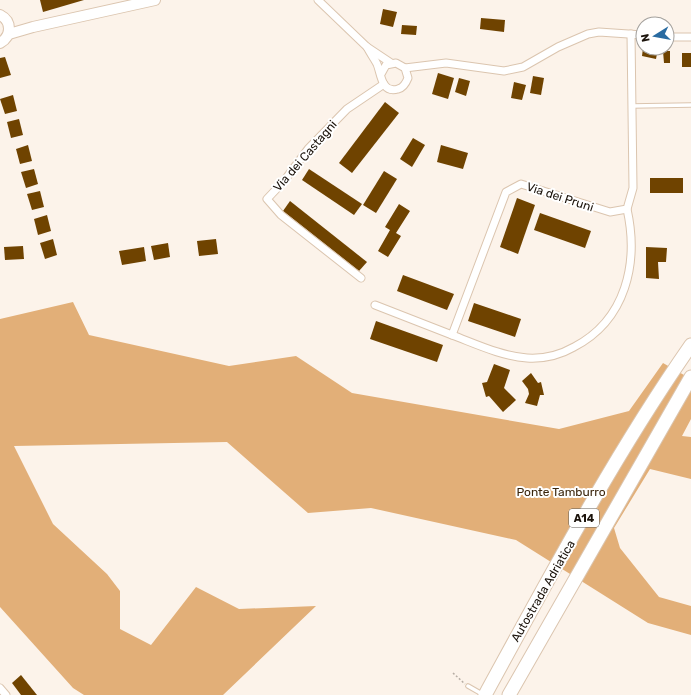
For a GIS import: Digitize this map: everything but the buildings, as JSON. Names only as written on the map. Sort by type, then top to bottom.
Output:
[{"type":"highway","name":"Autostrada Adriatica","points":[[484,695],[600,491],[670,375],[691,345]]},
{"type":"highway","name":"Autostrada Adriatica","points":[[509,695],[691,377]]},
{"type":"street","points":[[0,43],[6,39],[9,34],[33,27],[155,0]]},
{"type":"street","points":[[318,0],[367,47],[391,63]]},
{"type":"street","points":[[4,18],[19,26],[33,27]]},
{"type":"street","points":[[4,18],[9,34]]},
{"type":"street","points":[[405,68],[446,63],[504,71],[523,67],[558,47],[588,34],[599,32],[635,34]]},
{"type":"street","points":[[375,305],[497,352],[528,358],[543,358],[565,352],[582,343],[599,331],[614,314],[624,294],[630,254],[630,221],[627,209],[633,188],[631,34]]},
{"type":"street","points":[[675,38],[691,37]]},
{"type":"street","points":[[367,47],[381,74],[384,84],[390,89],[398,89],[404,85],[408,78],[422,67]]},
{"type":"street","points":[[381,74],[384,67],[391,63],[399,63],[405,68],[408,78]]},
{"type":"street","name":"Via dei Castagni","points":[[361,278],[280,215],[267,199],[284,181],[308,149],[347,109],[384,84]]},
{"type":"street","name":"Via dei Pruni","points":[[452,334],[506,192],[521,184],[610,212],[627,209]]},
{"type":"street","points":[[0,688],[6,695]]},
{"type":"lane","points":[[632,106],[691,105]]},
{"type":"lane","points":[[468,686],[484,695]]},
{"type":"path","points":[[453,673],[468,686]]},
{"type":"green space","name":"Ponte Tamburro","points":[[73,302],[89,335],[229,366],[296,356],[352,393],[559,429],[629,411],[663,363],[691,379],[691,419],[682,436],[691,437],[691,479],[650,469],[614,528],[620,548],[659,597],[691,606],[691,635],[648,623],[516,540],[371,508],[308,513],[227,442],[14,446],[53,524],[107,574],[120,591],[120,629],[151,645],[196,587],[239,609],[316,606],[223,695],[84,695],[73,688],[0,607],[0,319]]}]
